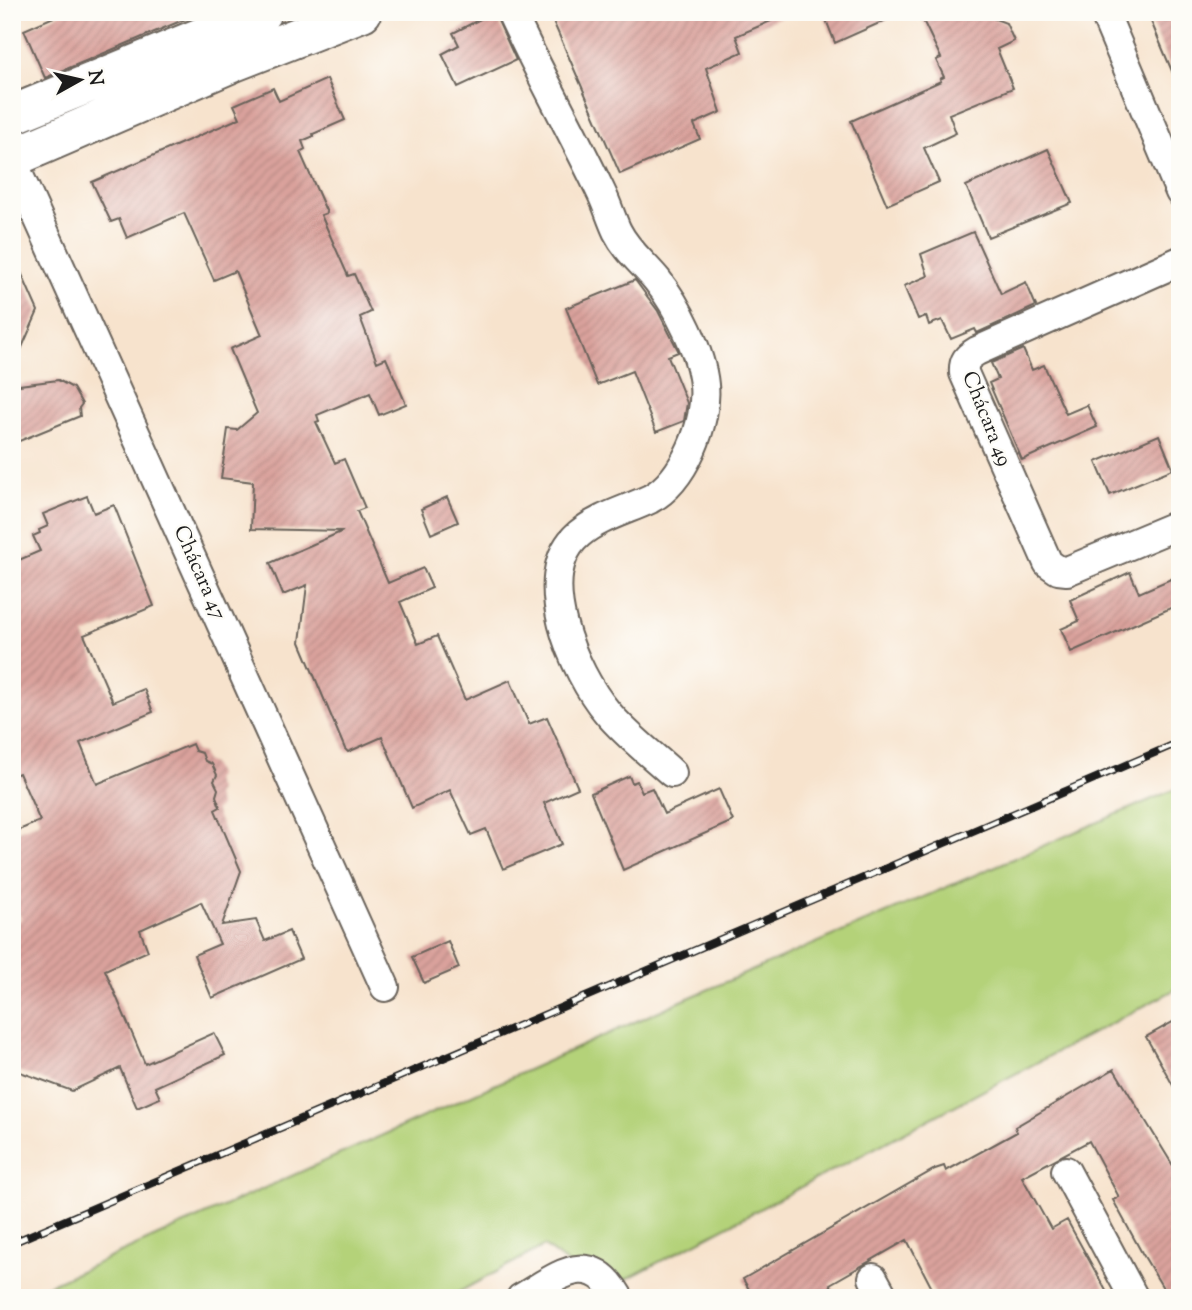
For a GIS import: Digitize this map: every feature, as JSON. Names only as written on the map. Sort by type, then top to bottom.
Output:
[{"type":"main road","points":[[12,159],[234,62],[362,12]]},
{"type":"main road","points":[[12,115],[245,16]]},
{"type":"street","points":[[511,12],[602,194],[617,231],[626,247],[666,292],[689,337],[702,372],[704,404],[699,428],[687,458],[671,482],[653,497],[593,524],[577,535],[567,550],[558,573],[557,598],[564,627],[588,683],[605,710],[625,732],[672,773]]},
{"type":"street","points":[[1104,12],[1180,192]]},
{"type":"street","name":"Chácara 47","points":[[12,159],[385,987]]},
{"type":"street","name":"Chácara 49","points":[[1180,261],[992,344],[967,357],[963,364],[964,373],[1048,563],[1058,570],[1067,571],[1180,524]]},
{"type":"street","points":[[1066,1171],[1134,1298]]},
{"type":"street","points":[[521,1298],[579,1268],[589,1268],[600,1273],[609,1281],[619,1298]]},
{"type":"green space","points":[[1180,787],[1180,987],[604,1291],[544,1246],[448,1298],[20,1298],[679,1002]]},
{"type":"building","points":[[65,12],[202,12],[45,78],[24,30]]},
{"type":"building","points":[[494,12],[516,60],[458,87],[442,54],[459,45],[453,33]]},
{"type":"building","points":[[549,12],[792,12],[736,36],[742,52],[706,68],[721,112],[694,124],[700,139],[620,174]]},
{"type":"building","points":[[823,12],[904,12],[835,43]]},
{"type":"building","points":[[919,12],[977,12],[1006,23],[1014,41],[997,49],[1013,88],[949,114],[956,133],[924,148],[939,182],[887,205],[851,121],[941,81],[944,77],[936,60],[941,58]]},
{"type":"building","points":[[1147,12],[1180,12],[1180,90]]},
{"type":"building","points":[[327,79],[345,120],[302,141],[305,149],[300,152],[327,213],[321,215],[348,276],[354,274],[371,312],[360,317],[377,362],[386,358],[406,404],[379,415],[370,393],[317,415],[319,421],[316,422],[335,463],[344,459],[365,508],[357,511],[388,583],[423,568],[432,588],[400,602],[418,644],[437,636],[465,700],[510,680],[529,724],[547,717],[578,788],[544,803],[562,844],[503,869],[486,829],[471,835],[450,790],[412,808],[382,737],[348,752],[345,749],[300,642],[307,585],[283,595],[270,563],[343,531],[251,529],[253,482],[221,478],[228,429],[237,430],[257,413],[230,349],[262,335],[235,271],[214,280],[184,213],[127,238],[119,219],[111,222],[92,182],[240,118],[234,105],[273,88],[279,101]]},
{"type":"building","points":[[1048,149],[1072,203],[988,237],[966,186]]},
{"type":"building","points":[[973,232],[1001,294],[1026,282],[1036,306],[977,333],[975,329],[951,339],[942,320],[929,325],[926,316],[918,319],[904,286],[928,276],[921,254]]},
{"type":"building","points":[[12,252],[38,311],[12,370]]},
{"type":"building","points":[[635,280],[658,311],[678,350],[668,356],[687,403],[684,421],[656,432],[632,371],[597,385],[566,308]]},
{"type":"building","points":[[1023,349],[1032,370],[1044,365],[1066,414],[1087,405],[1097,427],[1022,460],[989,383],[998,379],[991,363]]},
{"type":"building","points":[[58,380],[73,388],[82,404],[79,408],[80,416],[12,444],[12,386]]},
{"type":"building","points":[[1159,435],[1173,469],[1110,495],[1096,462]]},
{"type":"building","points":[[87,496],[94,513],[114,505],[154,606],[84,635],[113,702],[144,689],[153,712],[80,743],[97,784],[192,744],[195,751],[202,753],[205,761],[212,764],[217,775],[214,781],[220,807],[215,810],[241,871],[222,925],[256,920],[265,941],[289,931],[301,959],[212,998],[194,955],[220,944],[201,902],[140,930],[148,951],[105,970],[145,1064],[214,1033],[225,1055],[155,1087],[160,1098],[137,1108],[120,1068],[72,1091],[12,1069],[12,923],[21,919],[12,900],[12,833],[40,821],[19,773],[12,776],[12,563],[40,551],[33,536],[48,526],[43,514]]},
{"type":"building","points":[[447,497],[458,522],[431,534],[421,509]]},
{"type":"building","points":[[1130,572],[1139,593],[1180,575],[1180,604],[1071,652],[1061,629],[1079,621],[1070,600]]},
{"type":"building","points":[[629,776],[632,783],[637,781],[642,792],[652,788],[664,814],[719,789],[733,821],[623,870],[591,793]]},
{"type":"building","points":[[448,941],[459,968],[424,983],[412,957]]},
{"type":"building","points":[[1180,1018],[1180,1098],[1146,1037]]},
{"type":"building","points":[[1114,1069],[1180,1177],[1180,1298],[1169,1298],[1142,1253],[1113,1200],[1119,1197],[1089,1141],[1022,1177],[1051,1229],[1067,1220],[1110,1298],[937,1298],[907,1240],[830,1284],[838,1298],[754,1298],[743,1279],[935,1169],[944,1166],[946,1171],[1017,1132],[1015,1127]]},
{"type":"railway","points":[[12,1243],[1180,742]]}]
